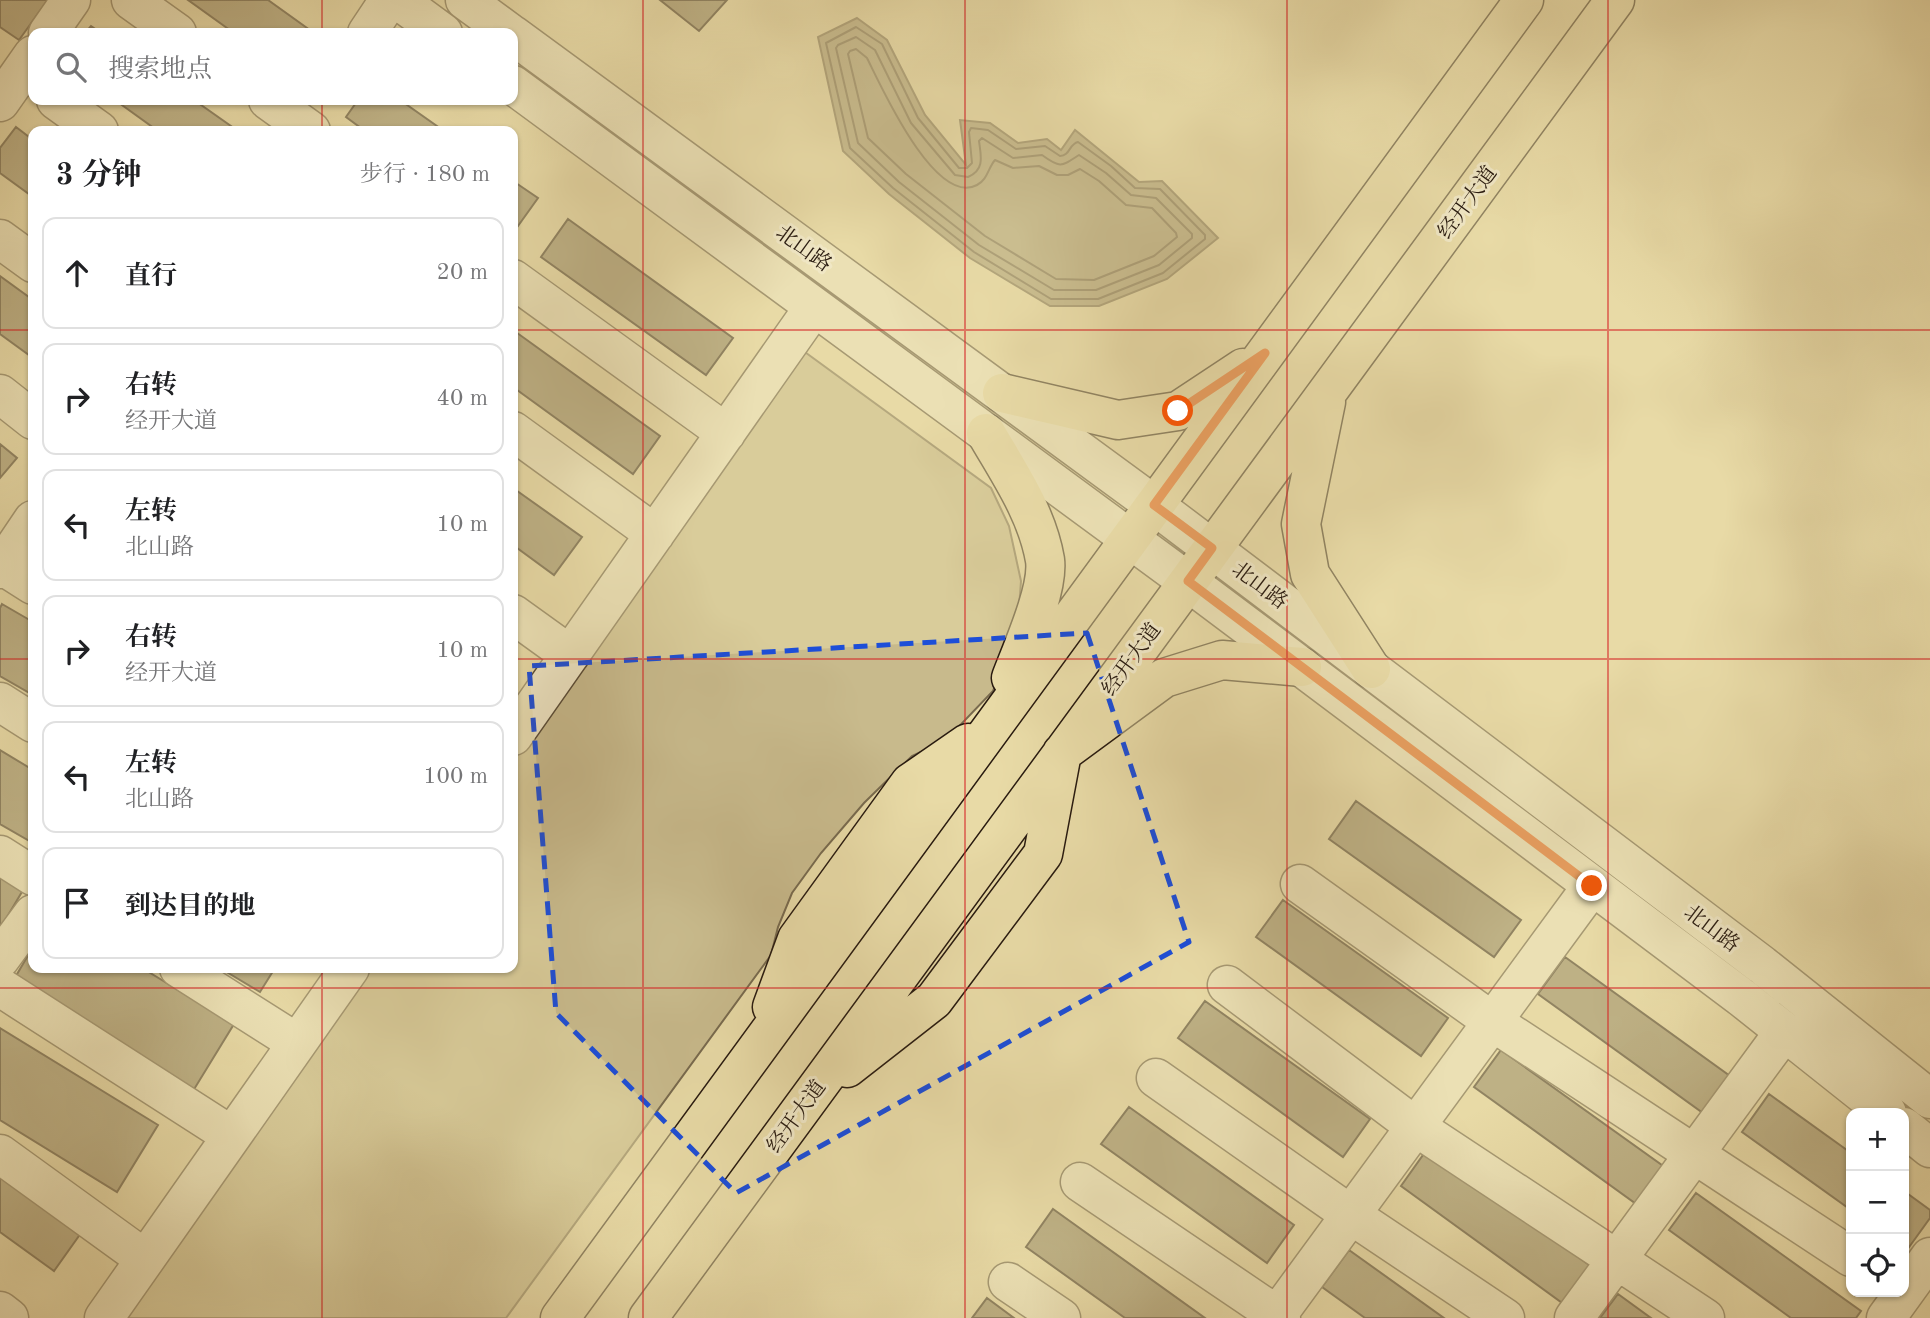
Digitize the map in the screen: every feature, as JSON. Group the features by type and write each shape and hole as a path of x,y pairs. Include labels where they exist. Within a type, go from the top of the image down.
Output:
{"main road":[{"path":"560,1318 1524,0"},
{"name":"经开大道","path":"648,1318 1615,0"},
{"path":"1002,393 1118,420 1178,411 1265,353"},
{"path":"1328,390 1301,524 1310,574 1371,670"},
{"path":"986,433 1027,504 1045,561 1040,602 993,726"},
{"path":"1062,753 1164,678 1222,660 1302,667"}],"street":[{"path":"51,28 71,0"},
{"path":"131,0 170,28"},
{"path":"370,28 389,0"},
{"path":"398,0 436,28"},
{"name":"北山路","path":"465,0 503,28"},
{"name":"北山路","path":"518,39 1212,548 1762,965 1930,1099"},
{"name":"北山路","path":"518,89 1188,581 1784,1032 1880,1108"},
{"path":"62,105 92,126"},
{"path":"277,105 309,122"},
{"path":"0,239 28,259"},
{"path":"518,265 726,433"},
{"path":"518,729 814,307"},
{"path":"0,394 28,417"},
{"path":"518,435 655,534"},
{"path":"9,571 28,531"},
{"path":"518,618 570,655"},
{"path":"0,702 28,720"},
{"path":"0,855 28,873"},
{"path":"1300,884 1493,1022 1846,1254"},
{"path":"1080,1182 1277,1317 1592,886"},
{"path":"0,959 28,921"},
{"path":"187,973 297,1043"},
{"path":"103,1318 346,973"},
{"path":"1227,985 1416,1127 1705,1318"},
{"path":"0,987 232,1136"},
{"path":"1574,1318 1784,1032"},
{"path":"1156,1078 1350,1215 1505,1318"},
{"path":"1909,1131 1930,1148"},
{"path":"0,1154 145,1259"},
{"path":"1906,1303 1930,1257"},
{"path":"1008,1282 1060,1318"},
{"path":"0,1311 9,1318"}],"highlighted area":[{"path":"1087,633 1189,942 736,1193 556,1013 529,666"}],"shaded area":[{"path":"798,347 991,488 1009,526 1021,581 1017,635 993,691 946,740 912,756 864,803 821,853 792,893 778,927 771,955 506,1318 108,1318 353,973 518,973 518,742"}],"water":[{"path":"857,18 887,40 925,115 966,165 960,120 990,123 1018,143 1047,139 1061,150 1075,130 1139,182 1162,181 1218,238 1167,279 1099,306 1050,306 970,258 889,194 843,151 818,37"}],"building":[{"path":"0,0 48,0 19,40 0,27"},
{"path":"188,0 268,0 307,28 227,28"},
{"path":"660,0 727,0 699,31"},
{"path":"122,105 201,105 231,126 151,126"},
{"path":"354,105 407,105 437,126 358,126 346,117"},
{"path":"16,127 28,136 28,193 0,173 0,148"},
{"path":"518,184 538,198 518,226"},
{"path":"568,219 733,338 706,375 541,257"},
{"path":"0,276 28,296 28,354 0,334"},
{"path":"518,334 660,436 633,474 518,391"},
{"path":"0,444 17,458 0,478"},
{"path":"518,492 582,537 554,575 518,549"},
{"path":"2,604 28,619 28,692 0,676"},
{"path":"0,750 28,767 28,840 0,824"},
{"path":"1356,801 1521,920 1494,957 1329,839"},
{"path":"0,870 26,885 0,929"},
{"path":"1283,900 1448,1018 1421,1056 1256,937"},
{"path":"28,956 28,973 150,973 234,1024 193,1091 13,981"},
{"path":"1565,957 1730,1076 1703,1113 1538,994"},
{"path":"228,973 272,973 260,992"},
{"path":"1205,1001 1370,1119 1343,1157 1178,1038"},
{"path":"0,1028 158,1125 117,1192 0,1120"},
{"path":"1501,1050 1666,1168 1639,1206 1474,1087"},
{"path":"1769,1094 1846,1149 1846,1206 1742,1132"},
{"path":"1129,1107 1294,1225 1267,1263 1101,1144"},
{"path":"1428,1148 1592,1267 1565,1305 1401,1186"},
{"path":"0,1175 81,1233 54,1271 0,1232"},
{"path":"1696,1193 1861,1311 1856,1318 1791,1318 1669,1230"},
{"path":"1909,1195 1930,1210 1930,1218 1909,1247"},
{"path":"1053,1209 1205,1318 1125,1318 1026,1247"},
{"path":"1349,1250 1444,1318 1365,1318 1322,1287"},
{"path":"1618,1294 1651,1318 1600,1318"},
{"path":"987,1298 1014,1318 972,1318"}],"route":[{"path":"1178,411 1265,353 1154,505 1212,548 1188,581 1592,886"}]}
